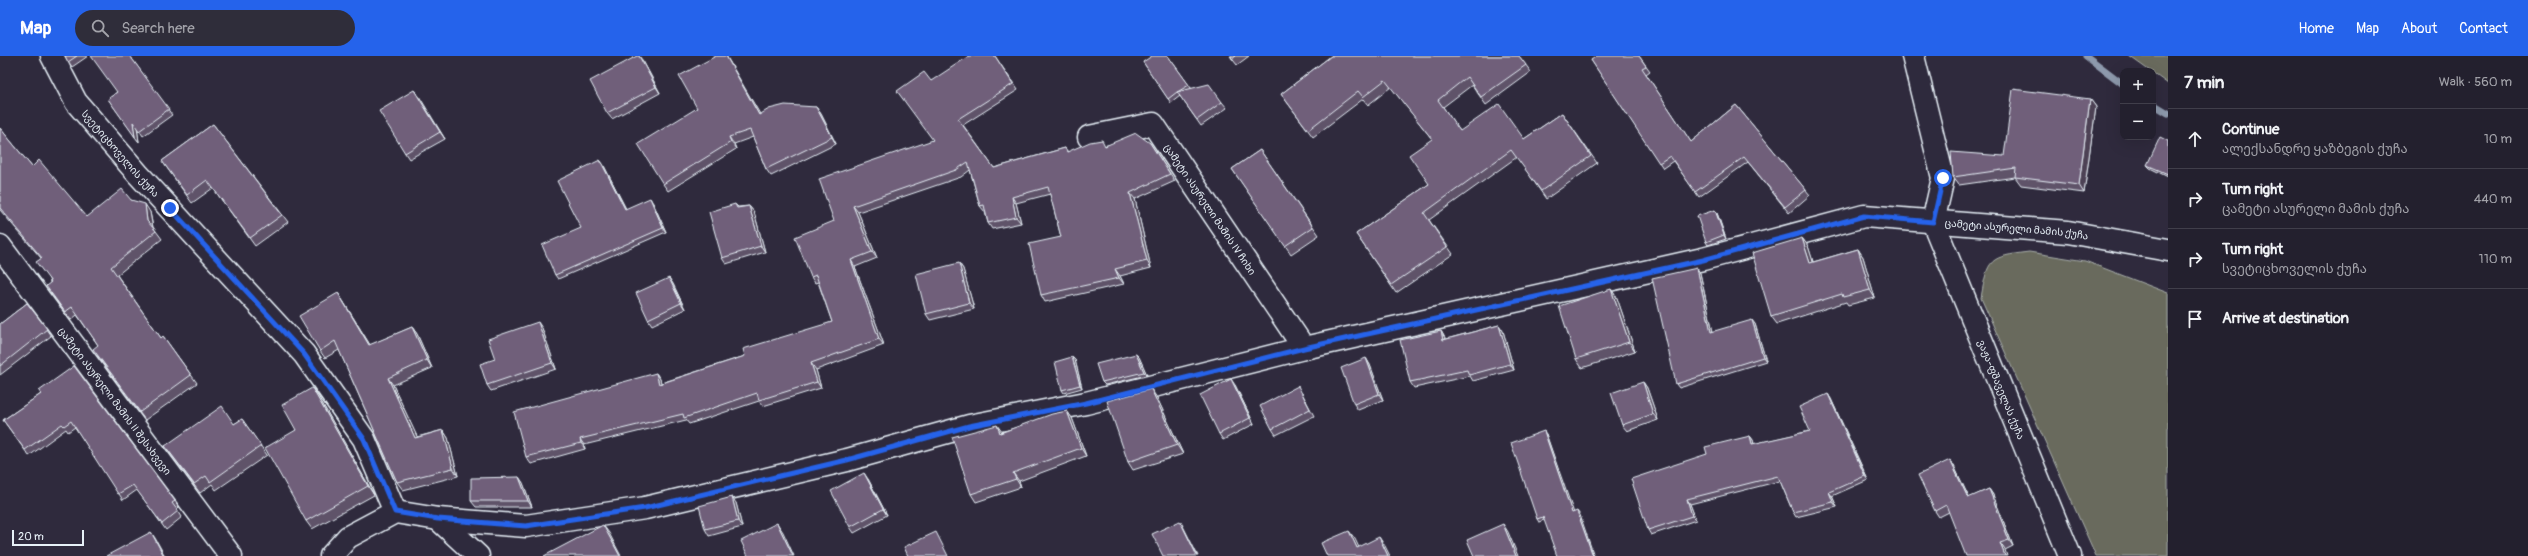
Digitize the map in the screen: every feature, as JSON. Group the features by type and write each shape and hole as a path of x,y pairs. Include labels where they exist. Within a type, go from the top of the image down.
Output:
{"street":[{"name":"სვეტიცხოველის ქუჩა","path":"52,56 76,102 138,174 304,354 364,439 395,512"},
{"path":"1913,56 1943,178 1933,222"},
{"name":"ცამეტი ასურელი მამის IV ჩიხი","path":"1089,137 1153,124 1304,348"},
{"name":"ცამეტი ასურელი მამის ქუჩა","path":"395,512 438,519 526,526 645,508 847,460 969,426 1086,403 1304,348 1703,260 1864,216 2068,232 2168,250"},
{"name":"ვაჟა-ფშაველას ქუჩა","path":"1933,222 2070,556"},
{"name":"ცამეტი ასურელი მამის II შესახვევი","path":"0,246 231,556"},
{"path":"331,556 348,537 395,512"},
{"path":"438,519 478,556"}],"green space":[{"path":"2129,56 2168,56 2168,84 2156,75 2156,68 2146,68"},
{"path":"2029,252 2085,261 2168,293 2168,556 2096,556 1981,298 1986,275 1993,262 1998,258"}],"building":[{"path":"65,56 77,56 68,62"},
{"path":"91,56 130,56 169,109 139,131 133,122 135,137 108,99 117,92"},
{"path":"639,56 656,87 607,113 590,81"},
{"path":"716,56 726,56 759,115 769,109 785,105 816,107 832,137 766,169 750,130 729,137 731,142 663,184 638,144 697,108 679,76"},
{"path":"969,56 995,56 1013,84 958,119 994,168 1065,148 1067,152 1090,142 1102,140 1105,146 1136,133 1150,143 1170,174 1130,193 1147,261 1115,269 1119,278 1041,295 1029,244 1061,237 1048,187 1012,197 1016,217 988,223 984,205 980,206 968,162 956,170 853,206 872,252 851,260 879,339 811,363 817,382 759,400 757,393 684,418 683,414 580,439 581,443 526,457 514,412 656,373 659,384 745,356 743,349 832,322 816,275 811,277 795,237 834,221 819,179 933,140 897,91 924,72 931,81"},
{"path":"1152,56 1168,56 1189,85 1168,99 1143,62"},
{"path":"1331,56 1519,56 1526,65 1481,97 1467,77 1438,100 1460,131 1499,104 1524,139 1562,113 1591,156 1541,191 1511,150 1424,213 1447,247 1391,285 1356,234 1429,184 1409,155 1432,139 1385,80 1363,97 1358,91 1308,130 1281,94"},
{"path":"1597,56 1639,56 1646,66 1642,68 1691,142 1736,105 1806,190 1785,207 1744,157 1695,192 1670,156 1659,163 1591,60"},
{"path":"1209,84 1222,102 1197,120 1177,92"},
{"path":"2013,89 2090,99 2079,185 2015,177 2016,168 1953,177 1951,152 2004,156"},
{"path":"414,90 440,132 405,153 379,111"},
{"path":"213,124 282,215 250,238 207,180 187,195 162,161"},
{"path":"0,128 32,167 39,160 87,217 122,189 131,200 145,204 147,221 156,231 111,267 161,338 163,336 191,375 140,412 93,349 98,345 72,307 65,312 46,286 51,282 36,262 42,258 0,208"},
{"path":"2160,137 2168,141 2168,174 2147,165"},
{"path":"1260,150 1313,227 1285,246 1232,169"},
{"path":"600,160 625,209 650,198 663,228 555,275 542,245 581,228 557,181"},
{"path":"735,204 737,208 749,206 761,246 722,258 709,212"},
{"path":"1715,210 1724,235 1706,242 1697,216"},
{"path":"1802,238 1810,263 1858,249 1870,290 1843,297 1842,294 1771,316 1752,253"},
{"path":"959,263 969,303 926,314 916,274"},
{"path":"1697,268 1711,332 1752,320 1763,357 1676,384 1652,278"},
{"path":"669,278 681,303 648,319 636,293"},
{"path":"1611,289 1629,342 1576,359 1559,306"},
{"path":"338,293 369,345 412,327 427,360 388,378 415,438 443,430 453,468 397,482 335,341 320,351 299,316"},
{"path":"27,303 47,329 0,366 0,324"},
{"path":"538,322 552,363 487,385 480,364 495,359 488,339"},
{"path":"1499,325 1510,364 1469,375 1467,370 1410,382 1400,340 1441,331 1443,340"},
{"path":"1136,354 1144,372 1102,382 1096,364"},
{"path":"1072,357 1080,385 1062,390 1055,362"},
{"path":"1366,358 1379,394 1354,404 1341,368"},
{"path":"74,366 175,501 172,503 178,511 162,524 133,485 118,494 71,421 64,426 62,424 25,450 3,420 41,394 39,391"},
{"path":"1231,379 1250,418 1219,434 1200,395"},
{"path":"1643,382 1653,414 1622,425 1611,393"},
{"path":"1298,386 1310,409 1272,429 1260,406"},
{"path":"312,388 368,486 306,521 265,448 296,430 282,405"},
{"path":"1151,389 1177,445 1128,462 1107,401"},
{"path":"1828,394 1865,476 1829,492 1833,502 1793,512 1778,476 1687,499 1692,516 1648,530 1631,479 1707,454 1705,447 1750,436 1752,444 1810,431 1799,407"},
{"path":"222,406 234,424 242,419 261,446 210,482 206,476 194,484 165,446"},
{"path":"1067,411 1081,448 1013,473 1016,479 971,494 952,437 997,425 1000,433 1052,414"},
{"path":"1544,431 1572,513 1577,511 1593,556 1557,556 1543,517 1537,519 1511,443"},
{"path":"1950,460 1968,498 1989,489 2009,540 2000,543 2005,556 1966,556 1946,505 1935,511 1918,475"},
{"path":"864,473 883,509 850,527 831,491"},
{"path":"519,477 528,501 471,501 471,478"},
{"path":"732,497 738,521 705,529 699,506"},
{"path":"1180,521 1197,556 1163,556 1152,534"},
{"path":"777,523 793,556 748,556 741,541"},
{"path":"1503,524 1516,556 1474,556 1467,540"},
{"path":"603,525 620,556 544,556"},
{"path":"1349,531 1357,548 1379,537 1388,556 1327,556 1321,543"},
{"path":"151,532 164,556 106,556"},
{"path":"936,532 948,556 908,556 904,547"}],"waterway":[{"path":"2086,56 2120,82"},
{"path":"2156,106 2168,113"}],"route":[{"path":"170,208 304,354 364,439 395,512 438,519 526,526 645,508 847,460 969,426 1086,403 1304,348 1703,260 1864,216 1933,222 1943,178"}]}
